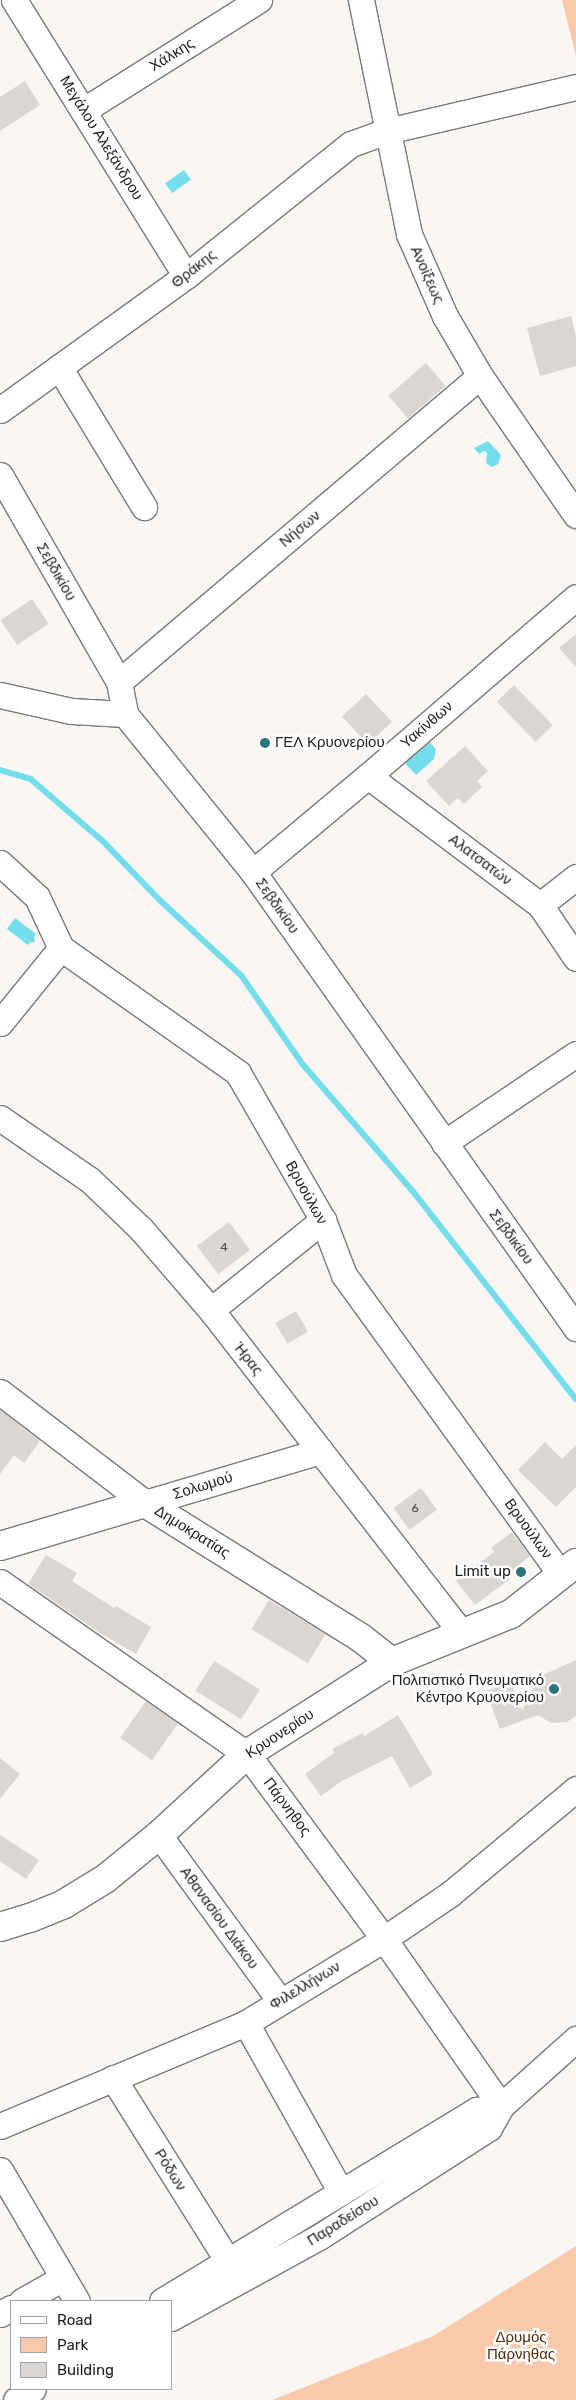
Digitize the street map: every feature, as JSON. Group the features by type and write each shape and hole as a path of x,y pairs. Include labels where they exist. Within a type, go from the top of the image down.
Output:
{"main road":[{"name":"Σολωμού","path":"0,1546 146,1504"},
{"name":"Δημοκρατίας","path":"146,1504 361,1638 392,1662"},
{"name":"Κρυονερίου","path":"0,1927 30,1918 64,1904 106,1879 159,1836 248,1754 392,1662 511,1614 569,1569"}],"street":[{"name":"Μεγάλου Αλεξάνδρου","path":"14,0 186,276"},
{"name":"Χάλκης","path":"84,110 234,7 259,0"},
{"name":"Ανοίξεως","path":"361,0 409,234 445,316 480,376 576,515"},
{"name":"Θράκης","path":"0,410 186,276 351,144 387,131 576,88"},
{"path":"59,367 144,507"},
{"name":"Νήσων","path":"119,682 480,376"},
{"name":"Σεβδικίου","path":"0,475 119,682 125,714 253,872 576,1328"},
{"name":"Υακίνθων","path":"253,872 576,597"},
{"path":"0,695 71,711 125,714"},
{"name":"Αλατσατών","path":"368,776 540,905 576,958"},
{"name":"Βρυούλων","path":"0,863 37,897 61,948 238,1073 323,1220 344,1275 569,1569"},
{"path":"540,905 576,877"},
{"path":"0,1023 61,948"},
{"path":"444,1143 576,1054"},
{"name":"Ήρας","path":"0,1118 90,1180 141,1229 210,1310 462,1634"},
{"path":"210,1310 323,1220"},
{"name":"Δημοκρατίας","path":"0,1392 146,1504"},
{"name":"Σολωμού","path":"146,1504 320,1451"},
{"name":"Πάρνηθος","path":"0,1582 248,1754 384,1938 501,2106"},
{"name":"Φιλελλήνων","path":"0,2126 246,2023 384,1938 450,1894 576,1789"},
{"name":"Αθανασίου Διάκου","path":"159,1836 280,2001"},
{"path":"246,2023 342,2192"},
{"name":"Παραδείσου","path":"172,2317 319,2237 489,2128 501,2106 576,2039"},
{"name":"Ρόδων","path":"113,2078 228,2261"},
{"name":"Παραδείσου","path":"164,2300 476,2110 501,2106"},
{"path":"0,2170 76,2300"},
{"path":"24,2300 63,2278"},
{"path":"16,2400 31,2390"}],"green space":[{"path":"562,0 576,0 576,56"},
{"name":"Δρυμός Πάρνηθας","path":"576,2246 576,2400 272,2400 433,2336"}],"water":[{"path":"184,170 191,180 172,193 165,183"},
{"path":"488,441 501,455 498,464 492,467 486,463 487,453 484,451 479,454 474,448"},
{"path":"430,742 436,750 434,759 416,775 405,763"},
{"path":"15,918 36,934 34,937 35,942 30,942 28,945 7,929"}],"building":[{"path":"25,81 40,105 0,131 0,97"},
{"path":"571,316 576,336 576,366 540,376 527,328"},
{"path":"426,363 446,386 408,418 388,396"},
{"path":"32,599 49,624 17,645 0,620"},
{"path":"576,634 576,667 559,648"},
{"path":"514,685 553,725 536,742 497,702"},
{"path":"366,694 392,722 368,744 342,717"},
{"path":"465,746 488,771 477,781 482,787 464,804 458,798 449,806 426,781"},
{"path":"229,1222 250,1250 218,1274 197,1246"},
{"path":"296,1311 308,1332 287,1344 275,1323"},
{"path":"0,1410 40,1441 24,1463 14,1455 0,1474"},
{"path":"545,1442 562,1459 576,1445 576,1487 556,1507 518,1470"},
{"path":"421,1488 437,1510 409,1530 393,1508"},
{"path":"512,1532 530,1556 507,1574 510,1579 475,1605 456,1581 494,1552 491,1548"},
{"path":"46,1555 77,1573 72,1581 114,1608 116,1606 151,1627 136,1654 100,1633 28,1584"},
{"path":"269,1600 326,1634 308,1663 251,1629"},
{"name":"Πολιτιστικό Πνευματικό Κέντρο Κρυονερίου","path":"576,1660 576,1716 567,1722 551,1723 538,1715 500,1729 486,1691 511,1682 522,1711 536,1682 545,1674"},
{"path":"214,1661 260,1690 241,1719 195,1691"},
{"path":"146,1701 178,1723 152,1760 120,1738"},
{"path":"398,1715 433,1774 410,1788 392,1756 340,1782 321,1796 305,1774 334,1753 332,1749 363,1733 364,1736"},
{"path":"0,1758 20,1774 0,1799"},
{"path":"0,1835 39,1860 26,1879 0,1861"}],"waterway":[{"path":"0,770 31,779 103,841 160,900 242,976 302,1063 413,1191 576,1399"}],"place":[{"name":"ΓΕΛ Κρυονερίου","path":"265,743"},
{"name":"Limit up","path":"521,1572"},
{"name":"Πολιτιστικό Πνευματικό Κέντρο Κρυονερίου","path":"554,1689"}]}
